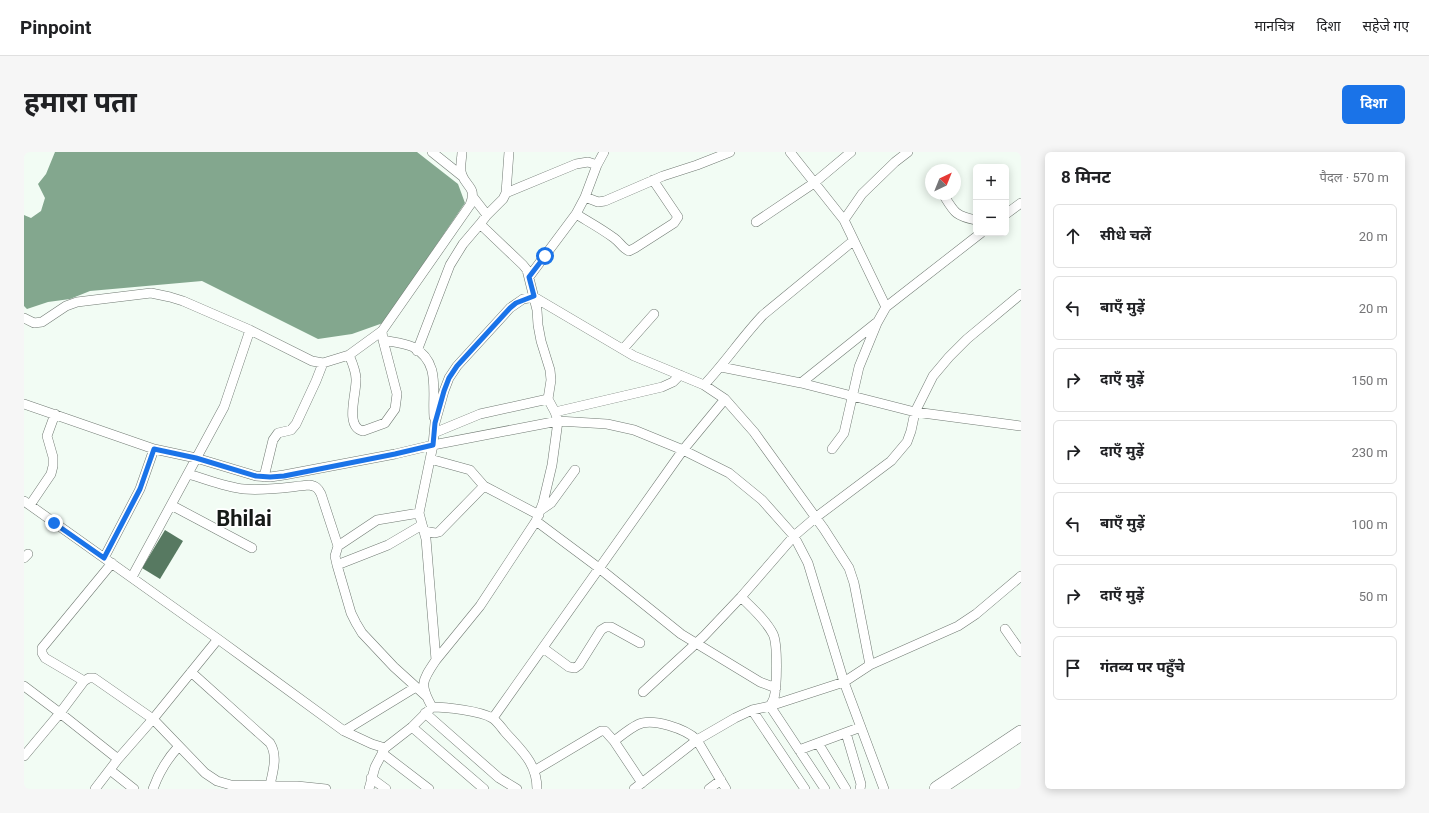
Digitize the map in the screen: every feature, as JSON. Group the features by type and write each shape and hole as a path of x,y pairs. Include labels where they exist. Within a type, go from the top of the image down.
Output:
{"main road":[{"path":"937,789 1021,733"}],"street":[{"path":"432,152 462,176 471,186 473,197 487,215"},
{"path":"462,152 460,169 462,176"},
{"path":"417,350 450,265 463,244 487,215 503,200 506,193 509,152"},
{"path":"529,277 576,214 585,197 597,165 604,152"},
{"path":"585,197 598,202 605,201 653,180 730,152"},
{"path":"790,152 844,220 886,307"},
{"path":"756,222 814,183 851,152"},
{"path":"844,220 862,194 895,162 908,152"},
{"path":"506,193 576,164 588,162 597,165"},
{"path":"576,214 617,240 624,249 628,251 635,248 674,223 678,217 653,180"},
{"path":"24,318 34,323 42,322 66,306 77,302 151,293 183,301 250,330 312,361 323,363 350,355 382,335 470,205 473,197"},
{"path":"947,200 956,214 973,219"},
{"path":"1009,212 1021,203"},
{"path":"480,224 523,265 529,277 534,296 541,341 550,370 551,380 548,399 558,421 552,465 539,515"},
{"path":"832,449 844,434 859,368 877,323 886,307 977,236"},
{"path":"704,385 721,367 752,327 763,316 853,241"},
{"path":"643,692 697,642 741,597 794,536 815,518 891,461 907,442 915,412 933,376 948,357 967,339 1021,294"},
{"path":"534,296 623,350 704,385 725,399 754,432 824,529 849,568 854,583 870,665"},
{"path":"436,660 429,561 426,540 419,512 433,445 435,423 449,378 457,366 510,308 516,303 534,296"},
{"path":"623,350 654,314"},
{"path":"800,383 877,323"},
{"path":"132,577 224,407 250,330"},
{"path":"382,335 417,350 430,365 434,373 433,411 435,423"},
{"path":"350,355 356,375 353,422 356,428 363,431 385,423 395,409 397,394 382,335"},
{"path":"264,477 273,440 278,433 291,430 296,424 323,363"},
{"path":"721,367 800,383 915,412 1021,426"},
{"path":"555,412 662,387 672,382 680,375"},
{"path":"434,433 480,414 548,399"},
{"path":"493,718 683,450 725,399"},
{"path":"24,404 154,449 196,458 264,477 284,476 558,421 620,426 634,430 683,450 730,473 762,500 794,536 812,573 844,682 884,789"},
{"path":"55,414 47,436 53,457 51,474 27,503 132,577 344,731 384,750 428,789"},
{"path":"104,558 140,489 154,449"},
{"path":"430,459 470,470 484,486 539,515 599,568 681,634 697,642 760,682 776,688"},
{"path":"517,789 499,778 428,710 423,685 425,676 436,660 480,606 539,515 551,502 575,470"},
{"path":"188,474 230,487 244,489 257,490 309,485 318,489 338,546 335,556 337,565 349,607 356,623 362,633 394,667 426,696"},
{"path":"337,565 388,545 423,528 435,533 439,532 484,486"},
{"path":"170,505 252,548"},
{"path":"338,546 377,520 419,512"},
{"path":"84,681 45,658 42,653 42,648 112,563"},
{"path":"534,771 601,731 605,731 614,741 636,787 697,740 735,718 752,710 770,706 844,682 870,665 958,626 976,614 1021,576"},
{"path":"741,597 774,634 776,642 776,688 774,699 770,706"},
{"path":"543,648 570,667 575,668 579,665 601,630 606,627 611,627 640,643"},
{"path":"1005,629 1021,652"},
{"path":"95,789 118,759 153,719 218,639"},
{"path":"191,672 270,743 274,749 275,759 270,785"},
{"path":"24,756 60,713 84,681 89,678 94,678 153,719 205,773 217,781 231,785 297,786 326,789"},
{"path":"344,731 416,687"},
{"path":"25,690 60,713 118,759"},
{"path":"770,706 825,789"},
{"path":"369,789 371,778 384,750 412,727 428,710 446,707 493,718 525,754 537,778 536,789"},
{"path":"752,710 805,789"},
{"path":"614,741 636,725 645,722 677,728 691,734 697,740 726,789"},
{"path":"412,727 484,789"},
{"path":"799,750 861,727"},
{"path":"846,733 861,784 860,789"},
{"path":"818,743 846,789"},
{"path":"153,789 168,758 179,746"},
{"path":"110,770 134,789"},
{"path":"371,778 386,789"},
{"path":"708,789 721,780"}],"shaded area":[{"path":"55,152 417,152 458,184 465,203 383,323 352,334 318,339 202,281 90,291 70,299 48,302 27,309 24,306 24,215 31,218 41,211 45,198 38,184 46,174"}],"building":[{"path":"165,530 183,541 160,579 142,568"}],"district":[{"name":"Bhilai","path":"244,518"}],"route":[{"path":"54,523 104,558 140,489 154,449 196,458 256,476 270,477 284,476 433,445 435,423 449,378 457,366 510,308 524,299 534,296 529,277 545,256"}]}
